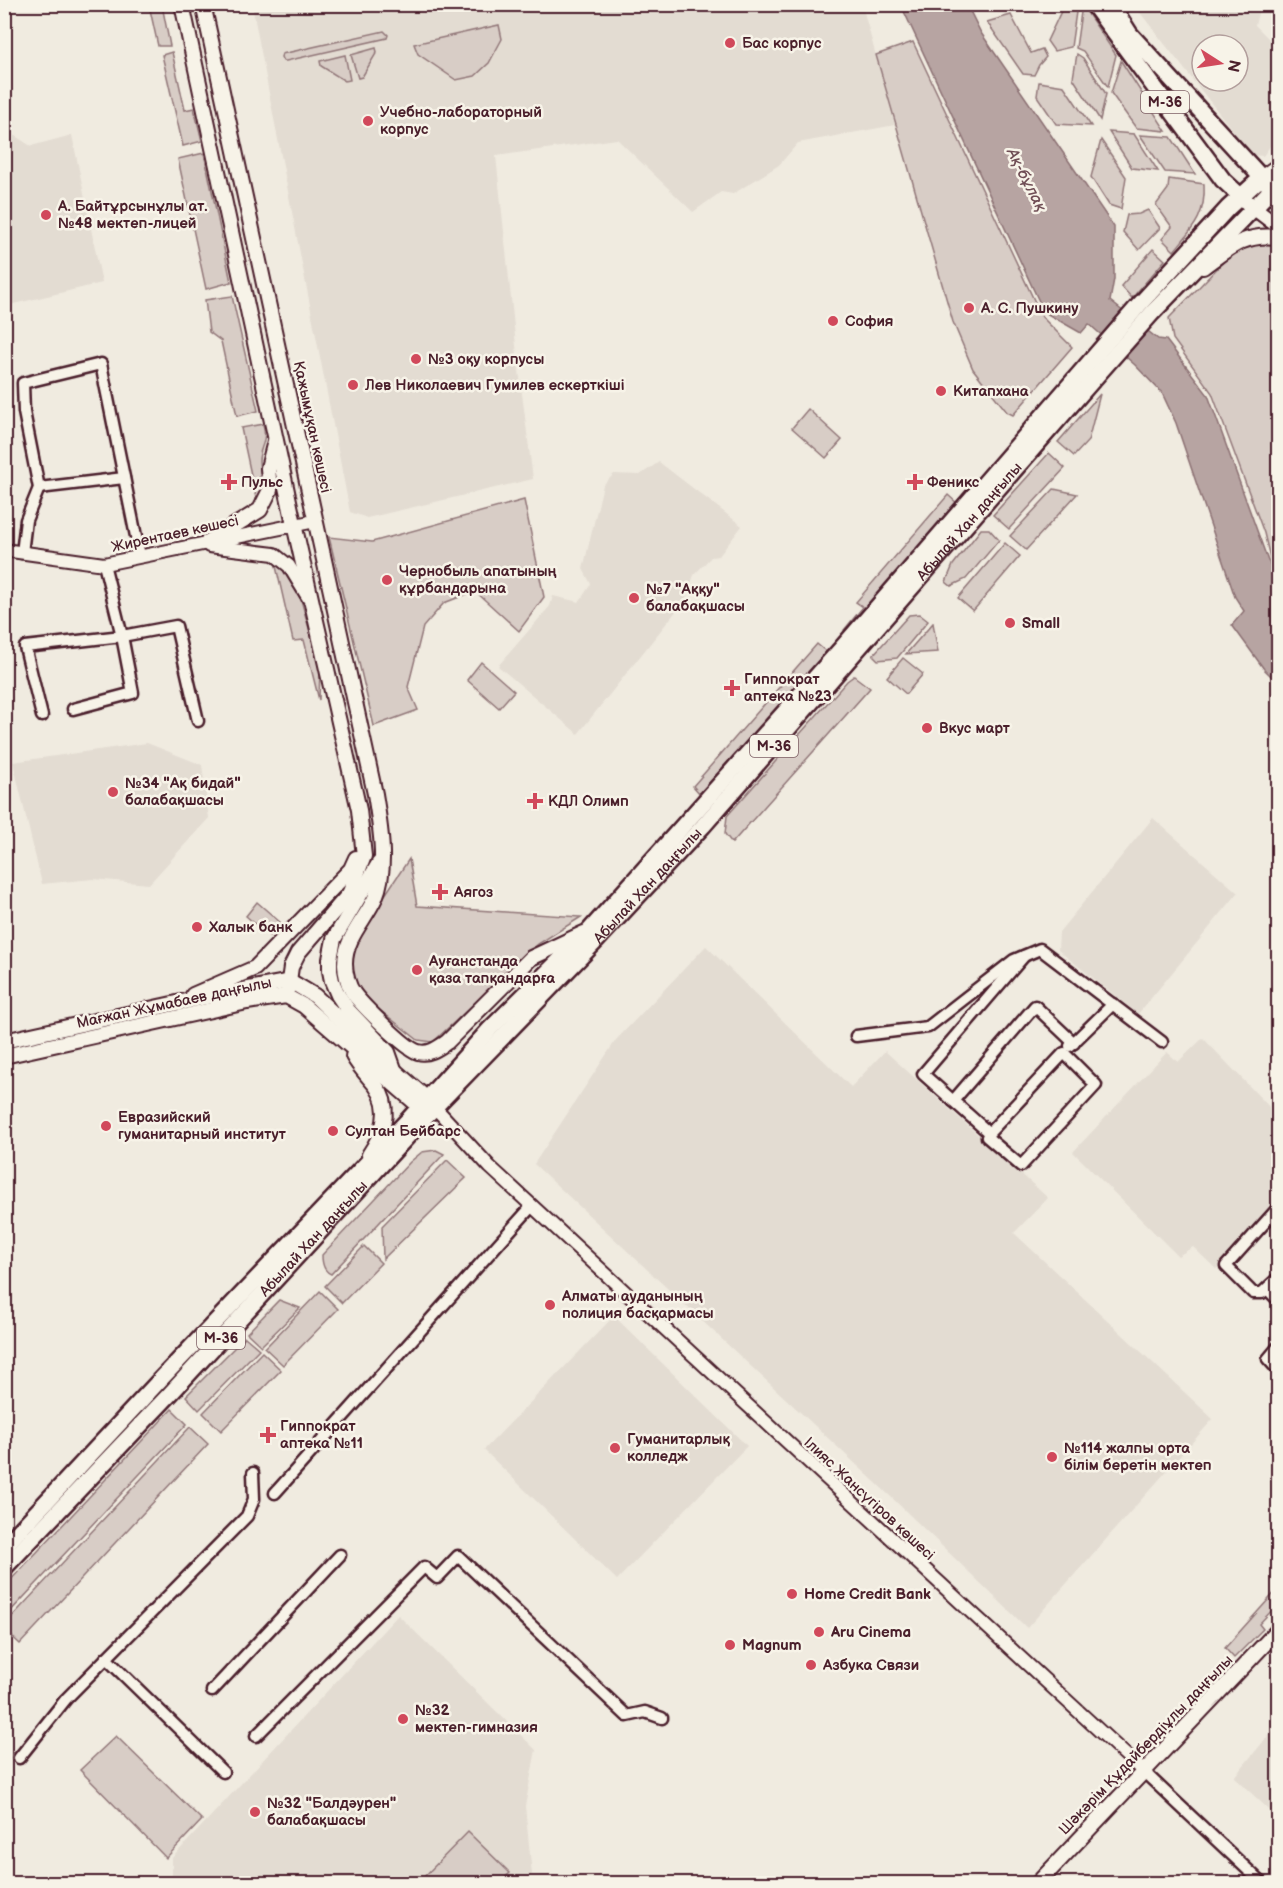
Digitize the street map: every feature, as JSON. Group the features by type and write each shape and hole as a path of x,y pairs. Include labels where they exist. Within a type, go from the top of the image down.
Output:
{"main road":[{"path":"182,4 363,836 364,856 350,892"},
{"name":"Қажымұқан көшесі","path":"203,4 375,794 381,833 382,858 378,888 345,952 348,982 354,994 407,1047 420,1053 435,1051 447,1042 531,958 589,930"},
{"name":"M-36","path":"1093,4 1223,180 1239,197"},
{"name":"M-36","path":"1111,4 1130,34 1221,134 1272,185"},
{"path":"1200,149 1212,151 1218,148 1221,144 1221,134"},
{"path":"1272,185 1278,166"},
{"name":"Абылай Хан даңғылы","path":"4,1568 170,1394 427,1107 490,1029 589,930 1093,368 1239,197 1272,185"},
{"name":"Абылай Хан даңғылы","path":"1145,309 1186,278 1272,185"},
{"path":"1239,197 1278,226"},
{"path":"1186,278 1239,242 1260,235 1278,237"},
{"name":"Абылай Хан даңғылы","path":"4,1547 344,1188 597,940 703,826 1093,368"},
{"path":"201,544 260,510 270,490 268,468 276,439"},
{"path":"186,1001 197,992 255,968 351,868 363,836"},
{"path":"382,858 334,939 330,971 338,995 348,1010 388,1052 394,1069"},
{"path":"286,996 291,967 298,952 382,858"},
{"path":"290,981 315,996 394,1069 427,1107"},
{"name":"Мағжан Жұмабаев даңғылы","path":"4,1041 290,981"},
{"name":"Мағжан Жұмабаев даңғылы","path":"4,1056 247,1002 286,996 304,1006 427,1107"},
{"path":"340,1037 378,1088 384,1101 385,1115 384,1128 378,1141 344,1188"},
{"name":"Шәкәрім Құдайбердіұлы даңғылы","path":"1037,1884 1278,1630"}],"street":[{"path":"22,553 26,520 39,488 24,412 23,383 101,364 140,556"},
{"path":"39,488 124,478"},
{"name":"Жирентаев көшесі","path":"4,550 104,564 315,521"},
{"path":"201,544 274,554 289,566 312,604"},
{"path":"73,709 133,693 104,564"},
{"path":"42,716 25,647 122,636 176,626 198,721"},
{"path":"856,1036 928,1027 1014,960 1040,949 1162,1042"},
{"path":"989,1133 923,1074 1024,956"},
{"path":"1064,1053 1096,1085 1021,1166 987,1137 989,1133 1064,1053 1113,1004"},
{"path":"952,1101 1035,1006 1074,1043"},
{"name":"Ілияс Жансүгіров көшесі","path":"427,1107 459,1133 490,1167 1263,1884"},
{"path":"275,1493 532,1206"},
{"path":"1278,1208 1226,1266 1253,1293 1262,1293 1278,1278"},
{"path":"1267,1289 1278,1300"},
{"path":"1278,1347 1268,1359 1278,1370"},
{"path":"19,1758 66,1699 247,1516 254,1499 253,1473"},
{"path":"212,1691 340,1555"},
{"path":"256,1736 424,1567 437,1578 458,1556 627,1716 645,1712 662,1718"},
{"path":"106,1658 223,1772"}],"shaded area":[{"path":"149,5 162,5 170,46 158,46"},
{"path":"252,5 862,5 895,125 798,143 779,165 733,194 721,192 693,212 617,139 496,156 533,479 367,518 350,512"},
{"path":"1064,5 1077,5 1071,47 1054,51 1047,41"},
{"path":"1082,5 1116,55 1108,87 1083,51 1076,48"},
{"path":"1134,5 1260,5 1255,25 1278,48 1278,135 1263,156 1252,155 1203,93 1250,93 1250,33 1190,33 1190,76"},
{"path":"1011,15 1031,53 1042,49 1046,57 1034,75 1023,74 987,22"},
{"path":"499,25 502,39 489,63 475,76 456,80 418,54 414,44"},
{"path":"384,31 388,35 387,38 286,61 283,61 281,57 282,54"},
{"path":"913,42 1042,317 1072,347 1013,415 1007,412 973,369 953,322 876,55"},
{"path":"376,48 377,52 362,77 358,78 351,55"},
{"path":"172,52 185,110 194,108 202,141 183,146 162,55"},
{"path":"1077,54 1083,58 1106,94 1100,120 1073,78"},
{"path":"345,55 350,80 345,81 321,66 320,61"},
{"path":"1121,61 1166,131 1136,128 1111,93"},
{"path":"1039,82 1064,86 1091,126 1056,124 1037,96"},
{"name":"А. Байтұрсынұлы ат. №48 мектеп-лицей","path":"4,129 31,146 72,135 102,283 5,306"},
{"path":"1109,132 1134,134 1158,171 1132,168"},
{"path":"1140,135 1171,137 1195,174 1165,172"},
{"path":"1101,140 1126,177 1121,209 1109,205 1091,177"},
{"path":"204,153 231,282 206,289 178,159"},
{"path":"1169,179 1204,184 1203,205 1197,221 1174,251 1162,239 1172,227 1156,205 1168,189"},
{"path":"1148,210 1160,228 1139,250 1123,232 1127,215 1139,214"},
{"path":"1278,241 1278,570 1270,558 1264,533 1212,393 1173,339 1169,318 1239,246"},
{"path":"1153,249 1165,260 1132,298 1121,286"},
{"path":"232,296 258,411 237,416 221,341 209,332 205,300"},
{"path":"1100,394 1088,441 1074,456 1058,442"},
{"path":"808,409 842,440 826,458 792,428"},
{"path":"263,424 264,441 259,456 262,487 257,503 241,428"},
{"path":"1049,453 1065,468 1009,529 993,515"},
{"name":"№7 \"Аққу\" балабақшасы","path":"659,462 742,526 719,556 711,557 694,575 685,600 578,734 498,666 550,606 553,596 579,602 591,584 583,569 603,485 614,474 640,475"},
{"path":"1054,489 1077,494 1026,550 1010,536"},
{"path":"948,495 958,504 850,634 844,630 863,607 856,602"},
{"path":"524,500 544,597 519,631 475,591 444,603 423,627 408,687 418,710 374,726 329,537 372,542"},
{"path":"981,529 989,529 999,540 966,579 951,586 946,582 953,565"},
{"path":"1005,543 1020,556 973,611 958,598"},
{"path":"275,562 290,575 298,589 320,668 319,700 304,640 293,641"},
{"path":"919,614 928,621 897,658 878,660 873,655 909,615"},
{"path":"933,623 938,652 906,654"},
{"path":"817,644 830,655 706,794 700,794 693,786"},
{"path":"903,658 923,674 906,694 887,677"},
{"path":"481,662 514,691 499,708 467,680"},
{"path":"854,676 870,688 732,843 725,834 727,816 847,681"},
{"name":"№34 \"Ақ бидай\" балабақшасы","path":"147,743 202,765 209,818 149,884 93,879 42,884 13,762"},
{"path":"1153,818 1238,893 1138,1014 1058,950 1059,932"},
{"path":"409,859 417,906 581,917 538,944 433,1042 418,1040 357,990 352,966 354,945"},
{"path":"257,902 281,923 269,936 246,916"},
{"path":"706,946 851,1087 885,1051 1048,1198 1014,1233 1213,1419 1027,1628 889,1495 534,1164 616,1040"},
{"path":"1203,1038 1278,1116 1278,1206 1216,1269 1193,1247 1178,1256 1073,1152 1167,1052 1178,1062"},
{"path":"436,1150 444,1154 331,1274 326,1271 322,1255 410,1162 422,1152"},
{"path":"447,1160 466,1178 383,1259 382,1226"},
{"path":"364,1246 381,1263 342,1303 325,1286"},
{"path":"320,1291 338,1309 283,1365 265,1348"},
{"path":"279,1300 300,1308 261,1346 247,1333"},
{"name":"Гуманитарлық колледж","path":"614,1316 747,1446 617,1580 484,1450"},
{"path":"245,1337 259,1349 199,1410 186,1396"},
{"path":"262,1352 281,1370 221,1431 203,1413"},
{"path":"172,1409 187,1424 5,1617 5,1586"},
{"path":"190,1427 208,1444 20,1644 5,1630 5,1624"},
{"path":"1278,1589 1278,1604 1259,1624 1263,1629 1234,1658 1225,1648"},
{"name":"№32 мектеп-гимназия","path":"398,1615 536,1750 525,1806 532,1874 523,1883 172,1884 172,1858"},
{"path":"1278,1724 1278,1818 1234,1777"},
{"path":"116,1736 202,1820 166,1858 80,1770"},
{"path":"468,1832 510,1873 499,1883 418,1883"}],"water":[{"name":"Ақ-бұлақ","path":"901,5 967,5 981,33 1114,227 1114,279 1110,301 1158,339 1166,340 1208,395 1268,561 1278,576 1278,683 1264,669 1232,625 1244,611 1235,597 1176,423 1162,393 1135,365 1089,324 1081,333 1044,312"}],"place":[{"name":"Бас корпус","path":"730,43"},
{"name":"Учебно-лабораторный корпус","path":"368,121"},
{"name":"А. Байтұрсынұлы ат. №48 мектеп-лицей","path":"46,215"},
{"name":"А. С. Пушкину","path":"969,308"},
{"name":"София","path":"833,321"},
{"name":"№3 оқу корпусы","path":"416,359"},
{"name":"Лев Николаевич Гумилев ескерткіші","path":"353,385"},
{"name":"Китапхана","path":"941,391"},
{"name":"Пульс","path":"229,482"},
{"name":"Феникс","path":"915,482"},
{"name":"Чернобыль апатының құрбандарына","path":"387,580"},
{"name":"№7 \"Аққу\" балабақшасы","path":"634,598"},
{"name":"Small","path":"1010,623"},
{"name":"Гиппократ аптека №23","path":"732,688"},
{"name":"Вкус март","path":"927,728"},
{"name":"№34 \"Ақ бидай\" балабақшасы","path":"113,792"},
{"name":"КДЛ Олимп","path":"535,801"},
{"name":"Аягоз","path":"440,892"},
{"name":"Халык банк","path":"197,927"},
{"name":"Ауғанстанда қаза тапқандарға","path":"417,970"},
{"name":"Евразийский гуманитарный институт","path":"106,1126"},
{"name":"Султан Бейбарс","path":"333,1131"},
{"name":"Алматы ауданының полиция басқармасы","path":"550,1305"},
{"name":"Гиппократ аптека №11","path":"268,1435"},
{"name":"Гуманитарлық колледж","path":"615,1448"},
{"name":"№114 жалпы орта білім беретін мектеп","path":"1052,1457"},
{"name":"Home Credit Bank","path":"792,1594"},
{"name":"Aru Cinema","path":"819,1632"},
{"name":"Magnum","path":"730,1645"},
{"name":"Азбука Связи","path":"811,1665"},
{"name":"№32 мектеп-гимназия","path":"403,1719"},
{"name":"№32 \"Балдәурен\" балабақшасы","path":"255,1812"}]}
